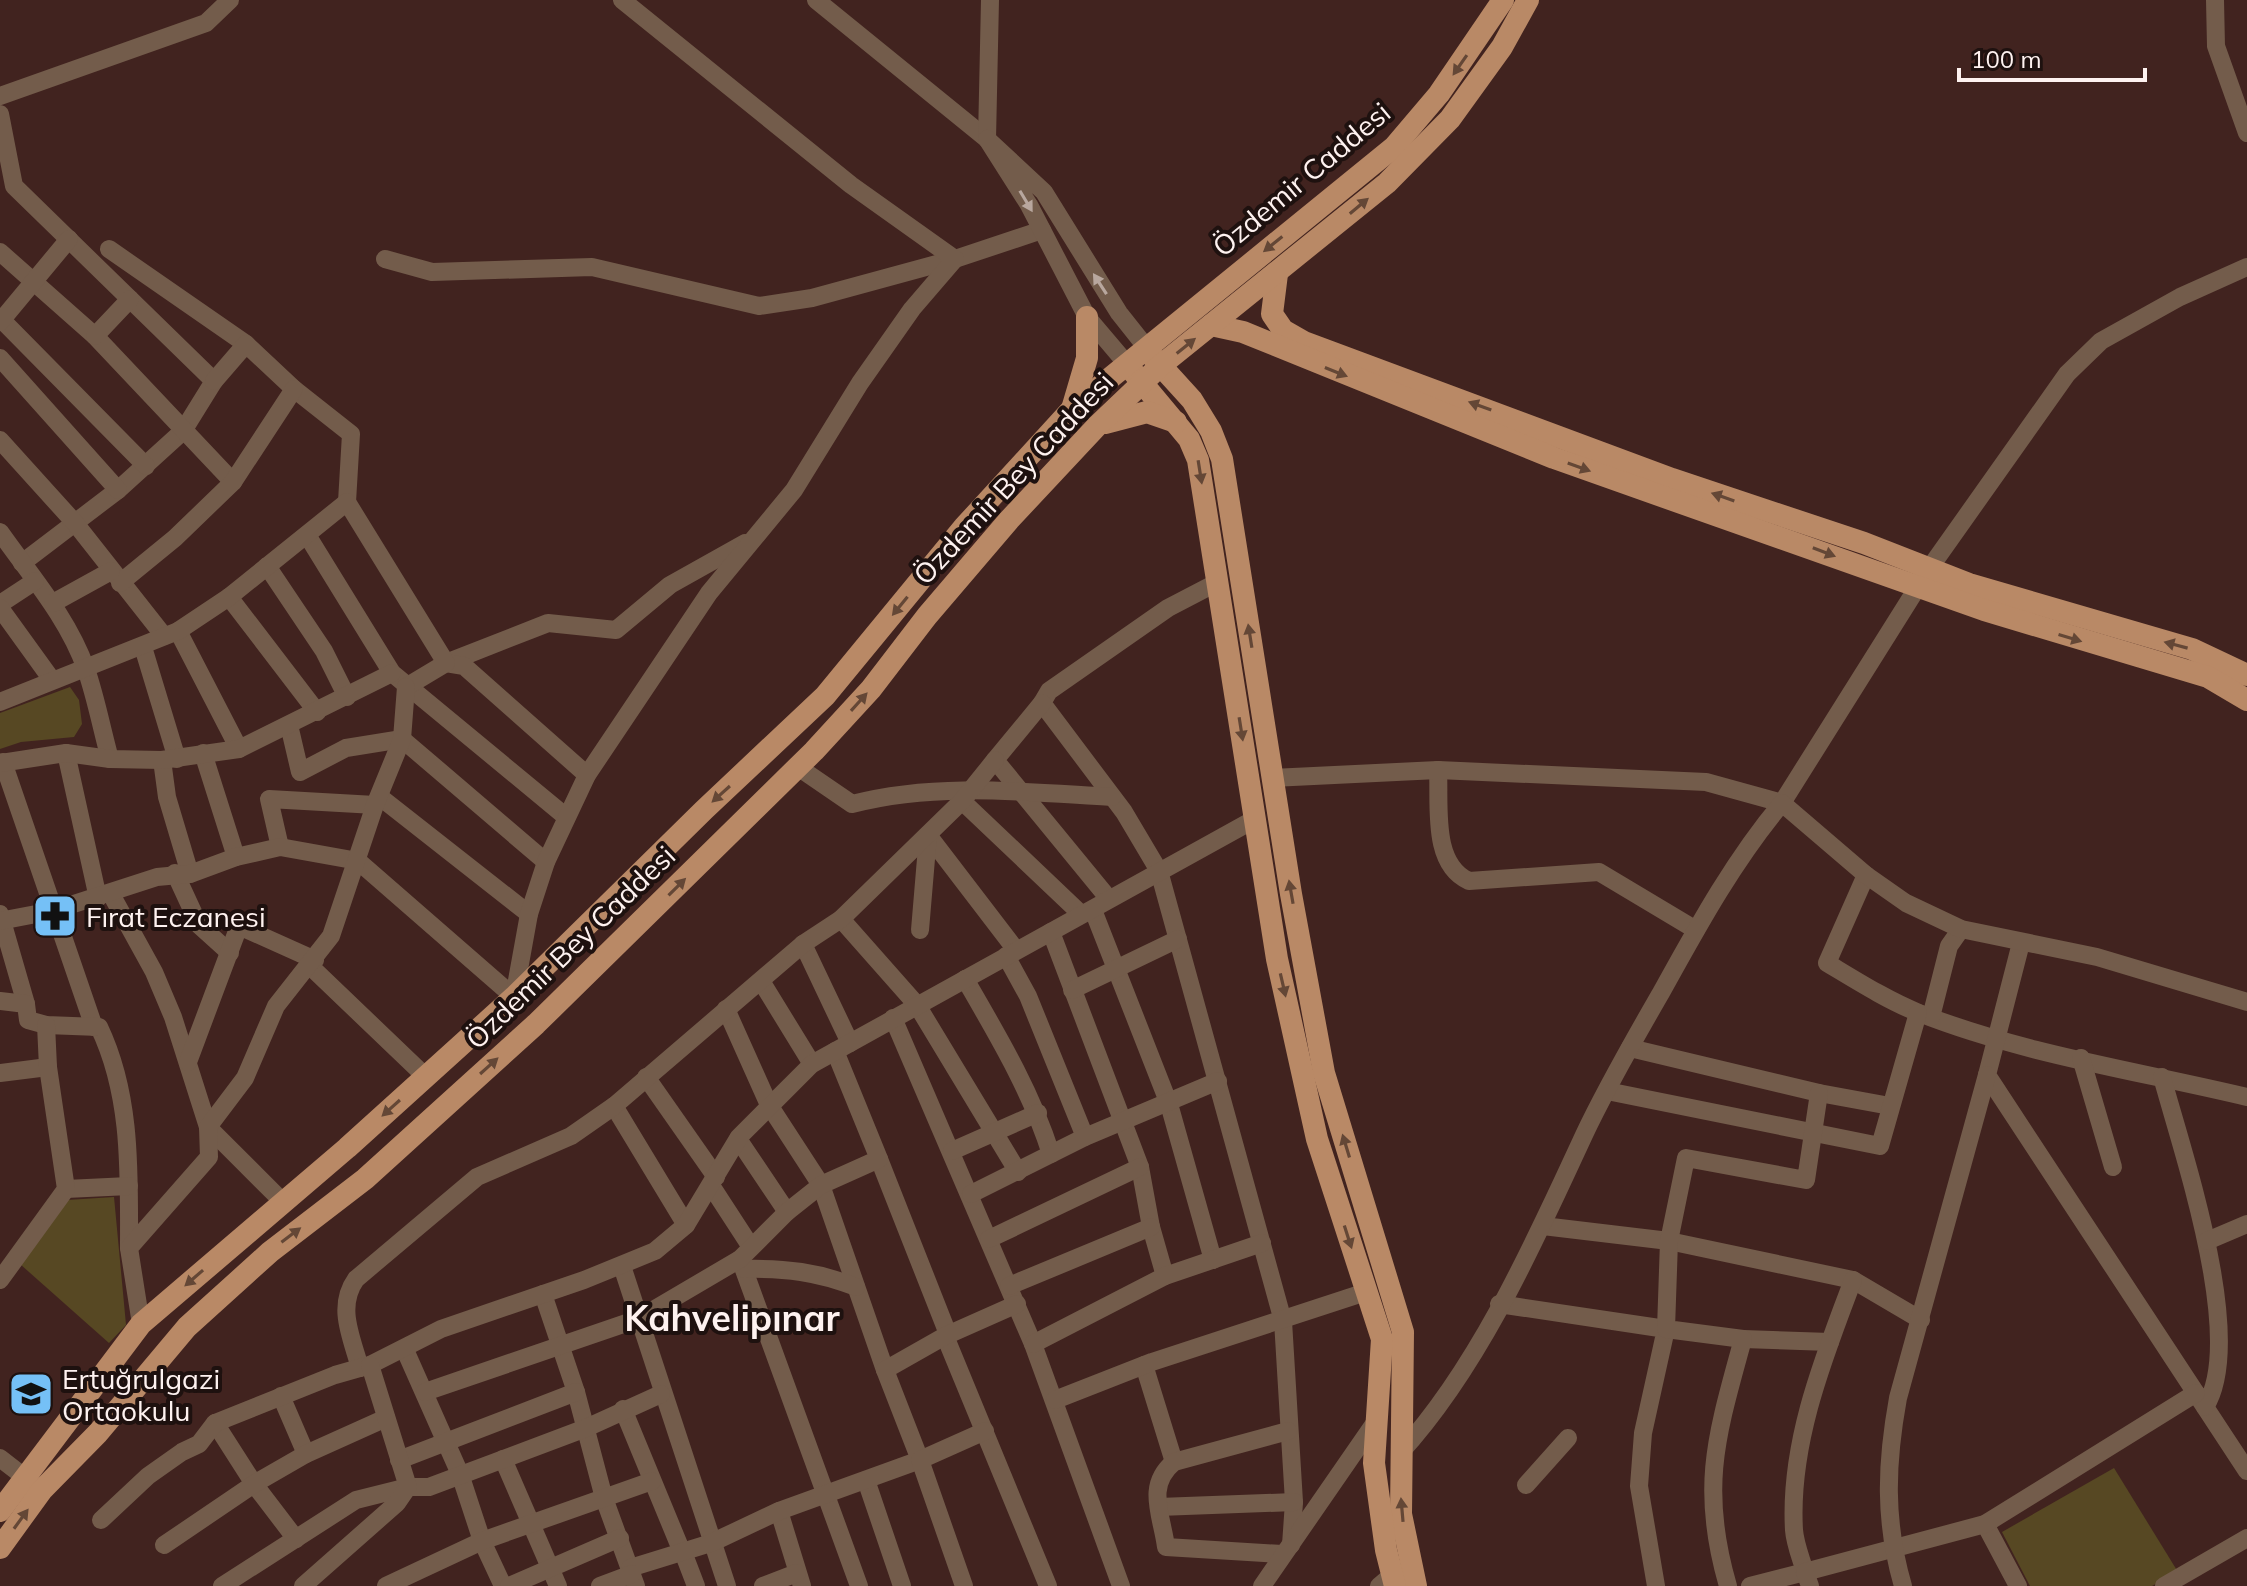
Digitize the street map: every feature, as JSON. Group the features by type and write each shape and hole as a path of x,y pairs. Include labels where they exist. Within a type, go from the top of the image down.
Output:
{"main road":[{"name":"Özdemir Caddesi","path":"33,1485 141,1324 347,1148 514,997 825,696 964,527 1072,409 1394,147 1439,94 1503,0"},
{"name":"Özdemir Caddesi","path":"1160,366 1387,183 1450,119 1502,47 1528,0"},
{"path":"1277,274 1272,314 1283,330 1304,342 1672,479 1864,543 1923,578 2075,639 2208,677 2247,700"},
{"path":"1072,409 1087,358 1087,317"},
{"path":"1211,325 1243,332 1554,458 1923,578 2192,649 2247,675"},
{"path":"1146,347 1192,400 1211,431 1222,459 1272,778 1324,1073 1403,1332 1401,1514 1416,1586"},
{"path":"1126,363 1189,439 1198,460 1277,959 1317,1139 1382,1339 1374,1463 1389,1582"},
{"name":"Özdemir Bey Caddesi","path":"0,1548 33,1485 98,1433 187,1327 270,1252 365,1179 536,1024 798,767 871,689 927,616 1009,520 1097,426 1160,366"},
{"path":"1097,426 1147,412 1176,422"},
{"path":"0,1511 33,1485"}],"street":[{"path":"0,75 5,94 206,23 230,0"},
{"path":"622,0 851,185 955,259"},
{"path":"816,0 987,139 1044,192 1119,313 1146,347"},
{"path":"990,0 987,139 1042,230 1087,317 1126,363"},
{"path":"2215,0 2216,46 2247,133"},
{"path":"0,114 6,175 14,186 214,381"},
{"path":"385,259 432,272 592,267 759,306 812,298 955,259 1042,230"},
{"path":"69,239 1,320 146,466"},
{"path":"109,249 246,344 294,389 351,434 347,502 446,663 464,666 587,775"},
{"path":"0,252 95,336 233,482"},
{"path":"514,997 529,914 546,862 565,816 587,775 709,593 794,490 860,383 912,309 955,259"},
{"path":"1400,1453 1439,1406 1499,1304 1543,1226 1630,1048 1751,839 1782,803 1923,578 2067,374 2101,341 2180,297 2247,267"},
{"path":"95,336 130,299"},
{"path":"22,563 118,490 183,431 214,381 246,344"},
{"path":"0,358 118,490"},
{"path":"53,603 116,577 175,538 233,482 294,389"},
{"path":"0,440 75,523 116,577 171,634 239,749"},
{"path":"1,700 171,634 229,597 347,502"},
{"path":"0,532 53,603 86,669 110,759"},
{"path":"307,535 392,673 565,816"},
{"path":"406,687 446,663 548,623 616,630 670,585 755,538"},
{"path":"267,566 324,651 347,697"},
{"path":"35,581 0,606 52,680"},
{"path":"408,1487 344,1307 348,1291 356,1279 477,1177 571,1136 614,1106 803,944 841,919 965,795 1049,691 1168,608 1216,583"},
{"path":"229,597 317,712"},
{"path":"143,647 170,760 167,797 182,874 199,925 230,953"},
{"path":"94,1027 1,762 66,753 110,759 170,760 239,749 392,673"},
{"path":"208,1127 245,1078 276,1006 331,936 377,801 402,739 406,687"},
{"path":"1042,703 1112,797 1159,871 1283,1321 1294,1502 1287,1549"},
{"path":"289,725 300,772 346,748 402,739 546,862"},
{"path":"66,753 104,896 154,972 188,1062 208,1127 209,1157 129,1248"},
{"path":"203,753 236,857"},
{"path":"995,760 1020,791 1094,907 1114,968 1169,1104 1213,1260"},
{"path":"798,767 852,804 893,793 965,795 1020,791 1112,797"},
{"path":"1438,770 1444,856 1459,877 1469,881 1599,872 1696,930"},
{"path":"1272,778 1438,770 1706,782 1782,803 1866,875 1906,903 1961,929 2097,957 2247,1002"},
{"path":"965,795 1094,907"},
{"path":"280,847 269,799 377,801 529,914"},
{"path":"101,1520 148,1476 199,1444 215,1423 405,1350 441,1329 622,1266 655,1251 686,1225 738,1139 812,1064 1255,819"},
{"path":"920,930 928,835"},
{"path":"928,835 1011,953 1085,1137"},
{"path":"141,1324 129,1248 127,1120 109,1048 99,1027 46,1025 28,1020 1,919 52,911 280,847 358,861 514,997"},
{"path":"1866,875 1827,963 1873,991 1925,1015 1997,1039 2247,1096 2247,1080"},
{"path":"841,919 917,1005 1018,1172"},
{"path":"188,1062 239,926 312,962 426,1077"},
{"path":"1607,1091 1880,1146 1890,1106 1949,946 1961,929"},
{"path":"1051,932 1140,1167 1151,1227 1165,1276"},
{"path":"1072,990 1178,939"},
{"path":"1903,1586 1892,1547 1887,1466 1891,1434 1898,1398 2021,943"},
{"path":"803,944 842,1047 879,1159 946,1335 1048,1586"},
{"path":"965,979 1038,1113 1051,1154"},
{"path":"761,981 812,1064"},
{"path":"0,1001 26,1004"},
{"path":"726,1009 769,1105 821,1185 964,1586"},
{"path":"893,1018 1017,1304 1055,1400 1121,1586"},
{"path":"0,1280 66,1189 48,1067 46,1025"},
{"path":"1630,1048 1819,1093 1890,1106"},
{"path":"2081,1058 2113,1167"},
{"path":"0,1073 48,1067"},
{"path":"1987,1075 2247,1471"},
{"path":"646,1077 714,1182 745,1258 828,1493 855,1585"},
{"path":"1750,1586 1808,1579 1892,1547 1985,1524 2201,1400 2218,1386 2224,1359 2223,1311 2162,1077"},
{"path":"971,1194 1085,1137 1125,1123 1218,1081"},
{"path":"1656,1586 1639,1486 1643,1433 1666,1329 1669,1241 1686,1158 1806,1180 1819,1093"},
{"path":"614,1106 686,1225"},
{"path":"952,1151 1038,1113"},
{"path":"208,1127 282,1201"},
{"path":"738,1139 787,1212"},
{"path":"425,1392 638,1319 745,1258 787,1212 821,1185 879,1159"},
{"path":"989,1239 1140,1167"},
{"path":"66,1189 129,1186"},
{"path":"2207,1241 2247,1224"},
{"path":"1543,1226 1669,1241 1853,1280 1921,1320"},
{"path":"1009,1286 1151,1227"},
{"path":"1033,1344 1165,1276 1262,1243"},
{"path":"745,1258 822,1274 856,1287"},
{"path":"622,1266 661,1394 727,1586"},
{"path":"1808,1579 1794,1531 1802,1439 1830,1342 1853,1280"},
{"path":"1055,1400 1144,1365 1366,1292"},
{"path":"543,1294 576,1392 604,1498 633,1576"},
{"path":"885,1370 946,1335 1017,1304"},
{"path":"1499,1304 1743,1339 1830,1342"},
{"path":"1728,1586 1712,1490 1713,1456 1743,1339"},
{"path":"405,1350 460,1474 482,1541 506,1586 554,1577 620,1538"},
{"path":"1144,1365 1174,1462"},
{"path":"399,1460 576,1392"},
{"path":"222,1586 247,1579 296,1539 356,1500 408,1487 429,1487 586,1428 661,1394"},
{"path":"281,1396 306,1454"},
{"path":"623,1409 696,1586"},
{"path":"164,1545 254,1484 306,1454 386,1418"},
{"path":"1262,1586 1376,1421"},
{"path":"215,1423 254,1484 296,1539"},
{"path":"600,1586 633,1576 779,1511 920,1460 985,1431"},
{"path":"1287,1549 1166,1547 1154,1492 1162,1472 1174,1462 1288,1431"},
{"path":"1526,1485 1568,1438"},
{"path":"0,1458 33,1485"},
{"path":"503,1459 554,1577"},
{"path":"866,1480 902,1586"},
{"path":"386,1586 482,1541 652,1481"},
{"path":"303,1586 397,1503 408,1487"},
{"path":"1159,1507 1294,1502"},
{"path":"763,1586 799,1580 779,1511"},
{"path":"1985,1524 2018,1586"},
{"path":"2164,1586 2247,1538"}],"shaded area":[{"path":"70,687 79,700 82,724 74,737 21,742 0,749 0,713"},
{"path":"114,1197 126,1325 109,1343 20,1264 67,1200"},
{"path":"2114,1468 2178,1572 2152,1586 2030,1586 2002,1532"}],"place":[{"name":"Fırat Eczanesi","path":"55,916"},
{"name":"Ertuğrulgazi Ortaokulu","path":"31,1394"}],"district":[{"name":"Kahvelipınar","path":"732,1317"}]}
